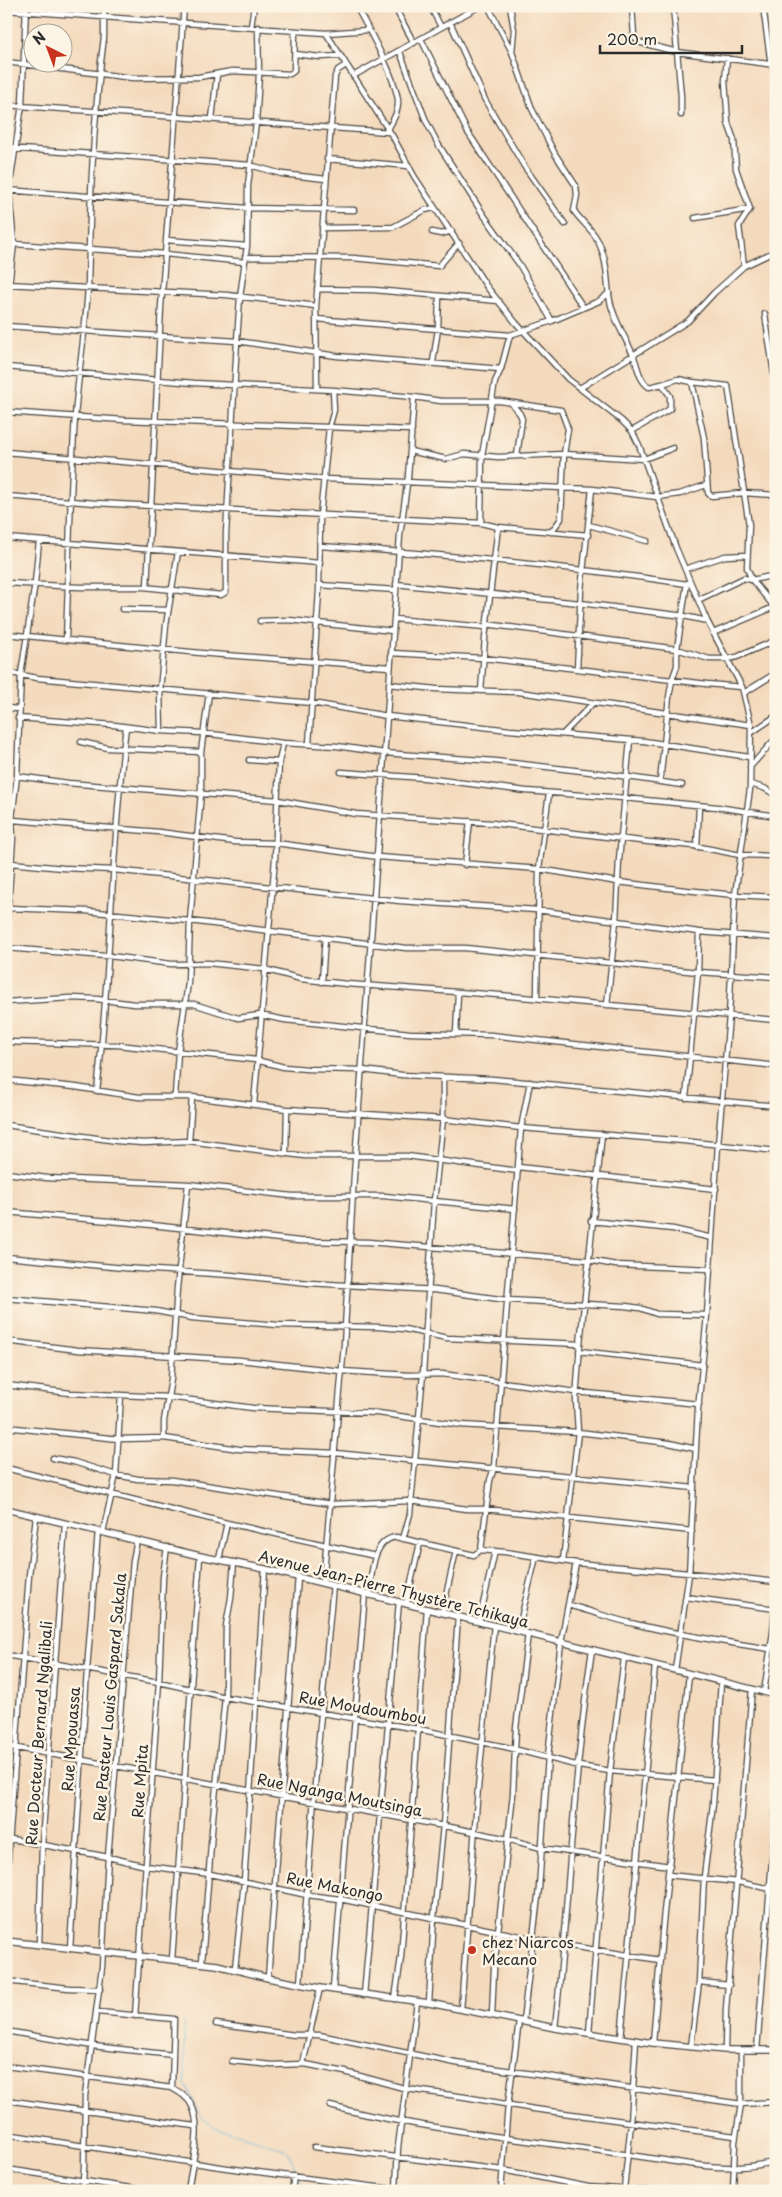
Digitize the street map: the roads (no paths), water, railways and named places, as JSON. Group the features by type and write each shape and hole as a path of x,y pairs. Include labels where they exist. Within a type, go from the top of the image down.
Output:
{"street":[{"path":"66,640 70,500 75,416 88,286 87,249 104,6"},
{"path":"147,588 159,335 184,6"},
{"path":"251,26 254,6"},
{"path":"356,6 383,61 398,100 395,117 388,130"},
{"path":"394,6 414,43"},
{"path":"430,6 441,27"},
{"path":"466,6 470,12"},
{"path":"353,76 400,52 480,6"},
{"path":"488,6 512,52 532,109 555,154 576,186 574,211 594,233 601,245 608,267 610,301 621,332 634,356 644,384 649,387 678,379 692,382 725,384 728,386 749,525 747,568 752,580 775,608 713,633"},
{"path":"510,6 514,30 512,52"},
{"path":"632,6 634,36 638,42 677,52 773,65 763,6"},
{"path":"673,6 681,116"},
{"path":"26,8 26,22"},
{"path":"6,10 26,8 104,17 251,26 326,33 368,30"},
{"path":"450,22 485,100 524,166 565,224"},
{"path":"6,583 147,588 224,594 237,341 240,297 247,246 250,165 256,123 259,72 258,27"},
{"path":"72,70 133,78 199,77 232,71 293,73 295,31"},
{"path":"326,33 388,130 434,208 452,232 487,287 524,332 568,379 632,431 687,575 707,621 744,692 751,725 750,784 735,895 729,1016 721,1101 704,1365 699,1404 689,1574 675,1670"},
{"path":"421,39 467,131 583,307"},
{"path":"400,52 426,121 438,144 483,214 519,264 552,321"},
{"path":"295,54 320,57 340,56"},
{"path":"727,58 725,81 728,123 734,140 736,169 750,209"},
{"path":"6,62 22,65"},
{"path":"317,388 316,306 330,128 335,76 338,70 346,65"},
{"path":"6,309 14,244 8,190 22,105 24,72"},
{"path":"212,119 217,74"},
{"path":"6,105 330,128 388,130"},
{"path":"6,148 172,158 250,165 282,174 326,179"},
{"path":"328,159 409,166"},
{"path":"8,190 247,208 354,210"},
{"path":"322,228 393,227 425,210 434,208"},
{"path":"695,218 750,209"},
{"path":"744,266 739,226 750,209"},
{"path":"432,232 442,234 452,232"},
{"path":"6,240 14,244 245,260 353,258 440,266 459,243"},
{"path":"166,240 247,246"},
{"path":"580,388 688,321 714,293 744,266 776,251"},
{"path":"8,284 88,286 240,297 316,306"},
{"path":"317,289 374,290 499,302"},
{"path":"316,319 510,335 524,332 552,321 599,301 609,294"},
{"path":"433,362 438,329 439,296"},
{"path":"765,314 776,388"},
{"path":"6,326 237,341 337,356 433,362 501,369"},
{"path":"481,523 482,455 495,382 501,369 510,335"},
{"path":"6,367 157,379 317,388 441,401 510,402 525,406 562,410 568,429 564,454 561,519 551,532"},
{"path":"692,382 704,438 706,485 711,496 744,493 776,495"},
{"path":"632,431 670,409 670,396 662,384"},
{"path":"309,744 319,585 320,516 329,428 334,410 333,390"},
{"path":"323,1583 339,1412 358,1114 363,1070 364,1028 369,985 396,587 414,397"},
{"path":"510,402 516,407 522,419 517,456"},
{"path":"6,412 156,421 412,430"},
{"path":"410,451 446,459 464,454 517,456 564,454 644,459 673,448"},
{"path":"6,452 325,479 407,484 592,489 657,496 680,494 706,485"},
{"path":"577,669 580,602 592,489"},
{"path":"6,496 320,516 481,523 498,527 588,535"},
{"path":"589,525 647,541"},
{"path":"481,691 486,625 498,527"},
{"path":"6,538 320,563"},
{"path":"6,932 7,893 11,862 9,853 17,776 20,674 35,584 39,541"},
{"path":"320,546 399,550 584,569 686,584"},
{"path":"160,731 160,690 164,649 168,610 178,552"},
{"path":"685,569 724,556 747,555"},
{"path":"660,782 672,680 677,666 677,649 684,616 687,575"},
{"path":"698,600 744,578 752,580 776,575"},
{"path":"319,585 396,587 490,593 580,602 684,616 707,621"},
{"path":"122,609 168,610"},
{"path":"394,619 486,625 579,635 677,649 705,658 728,659 776,640"},
{"path":"260,621 289,620 393,631"},
{"path":"6,634 314,663 390,667"},
{"path":"392,652 483,658 742,687"},
{"path":"6,672 37,678 312,703 387,716 630,740 750,757"},
{"path":"744,692 776,673"},
{"path":"389,684 436,689 519,692 751,725"},
{"path":"175,1096 178,1052 187,1004 190,921 201,793 201,752 209,694"},
{"path":"563,734 593,703"},
{"path":"6,708 18,709"},
{"path":"751,733 776,716"},
{"path":"18,718 203,733 384,753 495,761 682,785"},
{"path":"97,1091 106,1001 110,913 126,727"},
{"path":"750,767 776,738"},
{"path":"607,1005 613,962 624,798 630,740"},
{"path":"81,742 108,748 201,752"},
{"path":"254,1104 256,1060 276,843 279,762 283,743"},
{"path":"249,760 279,762"},
{"path":"341,772 383,774 549,793 624,798 776,816"},
{"path":"17,776 120,787 278,800 335,811 545,828 697,847 740,855 776,856"},
{"path":"750,784 775,794"},
{"path":"537,998 539,868 549,793"},
{"path":"697,847 700,806"},
{"path":"6,818 117,830 276,843 378,857 539,868 618,882 735,895 776,897"},
{"path":"465,864 470,821"},
{"path":"11,862 63,868 114,870 374,899 537,910 699,932 776,938"},
{"path":"8,908 73,910 190,921 372,942 406,948 465,948 730,975 776,977"},
{"path":"686,1098 698,972 699,932"},
{"path":"322,982 325,938"},
{"path":"6,948 108,956 171,964 208,963 264,969 322,982 537,998 776,1020"},
{"path":"456,1034 458,993"},
{"path":"6,1002 70,998 134,1004 194,1004 238,1018 260,1014 284,1020 410,1033 491,1035 776,1066"},
{"path":"6,1042 102,1043 256,1060 284,1067 363,1070 402,1075 530,1082 776,1106"},
{"path":"403,1539 410,1514 423,1374 430,1289 434,1201 443,1119 443,1077"},
{"path":"6,1080 139,1097 192,1097 287,1109 443,1119 776,1151"},
{"path":"333,1989 353,1718 367,1594 378,1548 390,1538 403,1539 474,1555 480,1550 490,1480 494,1468 521,1128 530,1082"},
{"path":"190,1141 192,1097"},
{"path":"286,1154 287,1109"},
{"path":"6,1125 117,1141 143,1143 190,1141 305,1156 407,1156 716,1189"},
{"path":"564,1561 578,1432 576,1392 580,1344 591,1221 602,1134"},
{"path":"6,1173 47,1178 188,1184 292,1196 384,1196 514,1209"},
{"path":"164,1438 164,1421 168,1397 174,1316 188,1184"},
{"path":"6,1212 299,1241 351,1241 431,1246 588,1260 616,1265 710,1269"},
{"path":"591,1221 637,1224 712,1238"},
{"path":"6,1257 348,1286 356,1284 430,1289 507,1300 633,1307 657,1314 707,1315"},
{"path":"6,1298 130,1308 174,1316 278,1325 330,1327 345,1325 404,1329 425,1334 504,1342 580,1344"},
{"path":"6,1341 78,1350 240,1360 342,1371 409,1375 451,1375 576,1392 699,1404"},
{"path":"580,1351 704,1365"},
{"path":"6,1385 57,1392 168,1397 253,1408 378,1413 461,1425 578,1432 669,1443 696,1449"},
{"name":"Rue Mpouassa","path":"70,1949 87,1670 100,1532 116,1475 121,1394"},
{"path":"6,1427 119,1439 164,1438 239,1450 335,1453 414,1460 694,1488"},
{"path":"53,1458 74,1462 116,1475 154,1481 172,1480 331,1504 411,1501 467,1509 486,1509 692,1531"},
{"path":"6,1468 227,1523 376,1556"},
{"name":"Avenue Jean-Pierre Thystère Tchikaya","path":"6,1508 36,1517 200,1556 323,1583 776,1695"},
{"path":"6,1885 29,1575 36,1517"},
{"path":"218,1559 227,1523"},
{"name":"Rue Docteur Bernard Ngalibali","path":"39,1945 42,1845 65,1524"},
{"name":"Rue Pasteur Louis Gaspard Sakala","path":"82,2191 87,2078 98,2012 108,1857 133,1561 137,1540"},
{"path":"406,1604 420,1543"},
{"name":"Rue Mpita","path":"135,2016 159,1682 166,1547"},
{"path":"480,1550 536,1556 576,1564 776,1582"},
{"path":"442,1613 456,1551"},
{"path":"480,1622 495,1551"},
{"path":"172,1960 200,1556"},
{"path":"518,1631 536,1556"},
{"path":"202,1962 225,1697 226,1626 234,1562"},
{"path":"501,2191 508,2106 532,1938 542,1848 548,1756 561,1642 576,1564"},
{"path":"235,1969 244,1882 265,1569"},
{"path":"268,1978 298,1577"},
{"path":"300,1984 333,1586"},
{"path":"764,1692 776,1596"},
{"path":"686,1597 775,1609"},
{"path":"364,1995 378,1815 399,1602"},
{"path":"568,1605 636,1624 770,1649"},
{"path":"395,1999 401,1957 424,1670 427,1609"},
{"path":"429,2003 458,1617"},
{"path":"461,2009 494,1625"},
{"path":"492,2015 520,1688 528,1634"},
{"path":"555,2028 564,1945 569,1852 579,1766 583,1708 592,1650"},
{"name":"Rue Moudoumbou","path":"6,1655 159,1682 225,1697 418,1729 548,1756 579,1766 610,1771 715,1780"},
{"path":"589,2033 610,1771 624,1658"},
{"path":"621,2038 655,1666"},
{"path":"654,2043 668,1875 689,1674"},
{"path":"691,2047 699,1982 704,1877 715,1780 721,1682"},
{"path":"724,2050 752,1689"},
{"name":"Rue Nganga Moutsinga","path":"6,1746 250,1790 347,1810 476,1832 542,1848 636,1863 670,1866"},
{"path":"757,2050 773,1889 776,1810"},
{"name":"Rue Makongo","path":"9,1838 146,1866 210,1874 307,1895 340,1898 564,1945 660,1960"},
{"path":"668,1875 704,1877 773,1889"},
{"path":"6,1941 140,1957 202,1962 320,1988 429,2003 555,2028 654,2043 741,2051 776,2050"},
{"path":"6,1981 69,1988 100,1989"},
{"path":"699,1982 728,1985"},
{"path":"303,2064 320,1988"},
{"path":"396,2190 398,2156 417,2002"},
{"path":"98,2012 174,2020 172,2088"},
{"path":"216,2024 310,2036 319,2035 412,2054 632,2089 741,2104 776,2102"},
{"path":"6,2031 93,2046 173,2055"},
{"path":"624,2190 631,2123 636,2040"},
{"path":"733,2191 735,2136 741,2104 741,2051"},
{"path":"232,2061 272,2065 303,2064 345,2072 407,2089 465,2096 508,2106 735,2136"},
{"path":"6,2066 172,2088 181,2094 192,2106 196,2139 188,2191"},
{"path":"6,2100 195,2126"},
{"path":"330,2106 402,2123 690,2165 733,2169 758,2166 776,2161"},
{"path":"6,2134 408,2191"},
{"path":"314,2147 503,2170 588,2187 650,2191"},
{"path":"6,2169 150,2191"},
{"path":"292,2191 294,2176"}],"waterway":[{"path":"184,2023 185,2083 201,2117 217,2129 287,2150 299,2176"},
{"path":"301,2179 306,2191"}],"place":[{"name":"chez Niarcos Mecano","path":"472,1950"}]}
